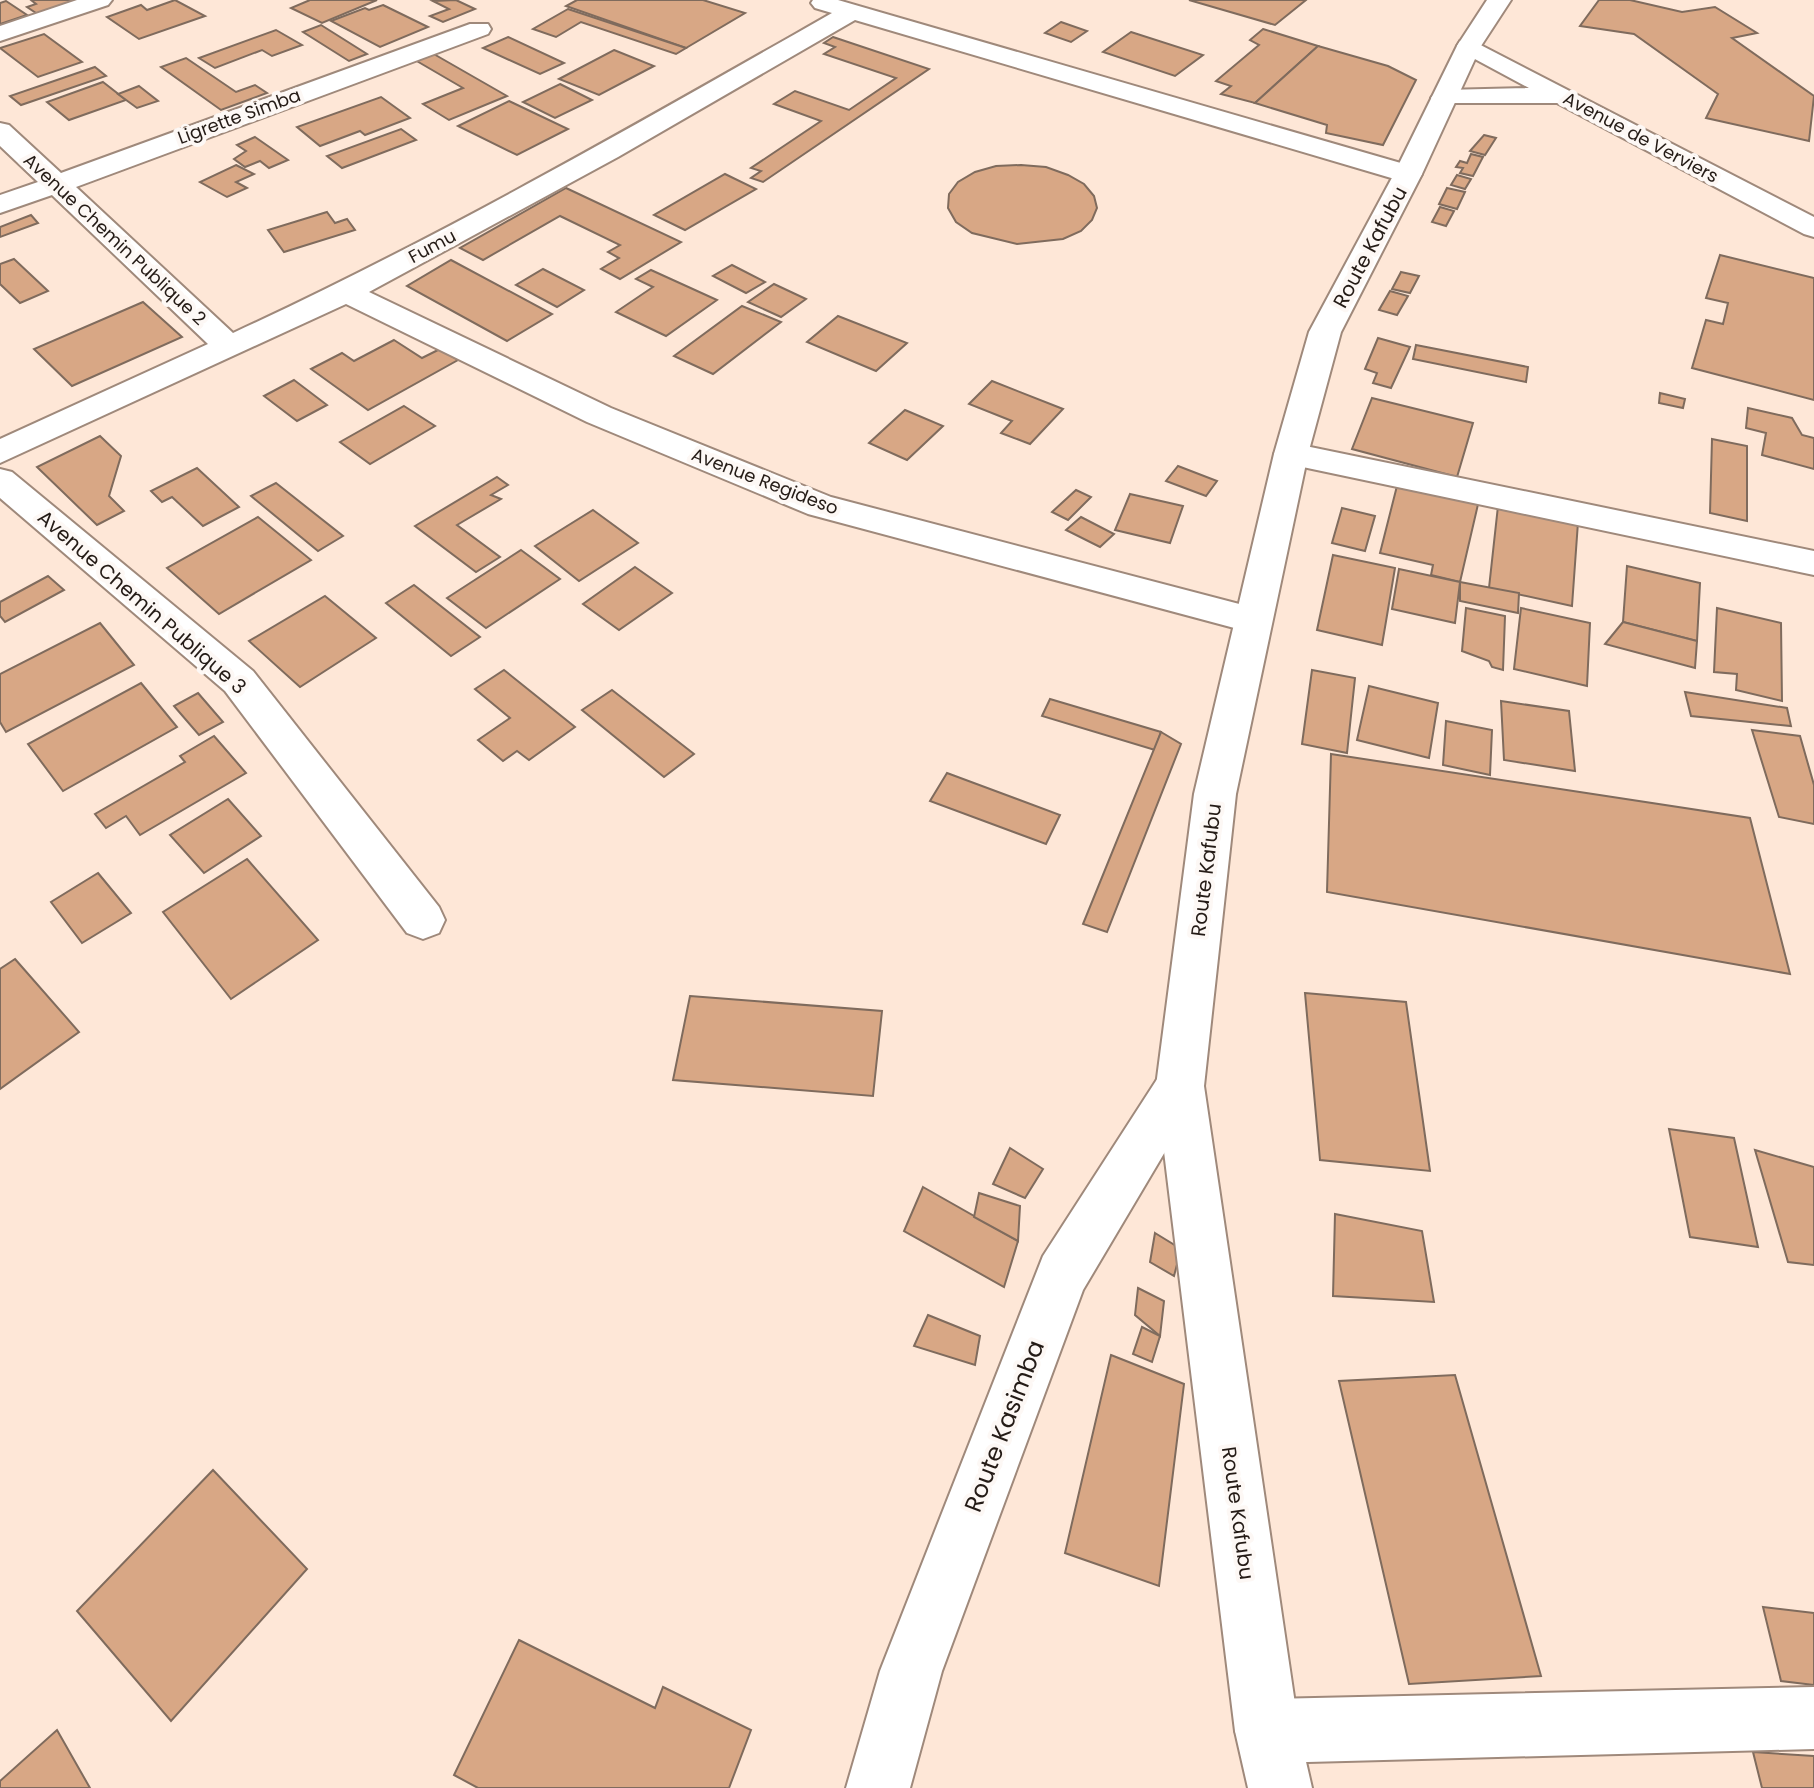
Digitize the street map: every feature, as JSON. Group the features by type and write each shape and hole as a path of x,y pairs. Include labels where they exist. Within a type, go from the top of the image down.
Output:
{"street":[{"path":"0,34 100,0"},
{"path":"814,0 1408,174"},
{"name":"Route Kafubu","path":"1274,1759 1180,1086 1215,794 1291,454 1325,332 1408,174 1469,46 1499,0"},
{"name":"Fumu","path":"0,452 346,292 608,151 850,13"},
{"name":"Ligrette Simba","path":"0,205 479,29"},
{"name":"Avenue de Verviers","path":"1469,46 1814,228"},
{"path":"1444,98 1561,95"},
{"name":"Avenue Chemin Publique 2","path":"0,131 230,347"},
{"name":"Avenue Regideso","path":"346,292 599,415 820,506 1253,620"},
{"path":"1291,454 1814,563"},
{"name":"Avenue Chemin Publique 3","path":"0,480 239,681 423,920"},
{"name":"Route Kasimba","path":"878,1788 911,1671 1062,1275 1180,1086"},
{"path":"1274,1759 1814,1718"}],"building":[{"path":"31,0 73,0 77,3 39,15 27,7 36,4"},
{"path":"175,0 205,16 139,39 107,17 141,5 147,10"},
{"path":"310,0 377,0 322,23 291,8"},
{"path":"456,0 475,9 443,22 430,16 449,9 433,1"},
{"path":"577,0 703,0 745,13 686,48 566,6"},
{"path":"1189,0 1306,0 1275,25"},
{"path":"1599,0 1630,0 1682,12 1715,7 1757,33 1732,38 1814,96 1809,141 1706,118 1718,94 1634,34 1580,26"},
{"path":"6,1 27,15 0,24 0,3"},
{"path":"383,5 428,27 380,47 331,21 365,8 369,10"},
{"path":"568,9 686,48 676,54 581,22 556,37 533,29"},
{"path":"1061,22 1087,31 1071,42 1045,33"},
{"path":"321,25 367,54 349,61 303,32"},
{"path":"1263,29 1318,46 1255,103 1221,94 1231,86 1216,81 1259,45 1250,40"},
{"path":"276,30 302,45 272,56 262,50 215,68 199,58"},
{"path":"1131,32 1203,55 1175,76 1103,52"},
{"path":"44,34 82,62 38,77 0,48"},
{"path":"508,37 564,63 540,74 483,48"},
{"path":"833,37 929,69 763,182 751,178 761,171 751,168 821,121 774,104 795,91 849,110 896,78 824,54 835,47 824,43"},
{"path":"1318,46 1388,66 1416,80 1383,145 1326,133 1327,125 1255,103"},
{"path":"614,50 654,66 599,95 559,79"},
{"path":"432,53 507,96 449,120 423,104 463,88 415,60"},
{"path":"186,58 236,92 255,85 267,93 221,110 161,67"},
{"path":"95,67 106,76 21,105 10,96"},
{"path":"103,82 126,100 69,120 47,102"},
{"path":"560,84 592,100 555,118 523,102"},
{"path":"139,86 158,101 137,108 118,94"},
{"path":"381,97 410,118 365,135 360,131 320,146 297,127"},
{"path":"509,101 568,129 517,155 458,126"},
{"path":"401,129 416,140 342,168 327,156"},
{"path":"1484,135 1496,138 1485,155 1470,151"},
{"path":"255,137 288,160 269,168 260,161 245,167 234,159 246,151 237,145"},
{"path":"1471,154 1483,157 1473,176 1460,173 1463,168 1456,167 1460,161 1467,163"},
{"path":"236,165 254,174 236,182 247,188 227,197 200,182"},
{"path":"996,166 1046,167 1084,184 1094,196 1097,208 1092,220 1081,231 1063,239 1017,244 972,233 956,222 948,208 949,194 958,182 975,172"},
{"path":"725,174 756,189 685,230 654,215"},
{"path":"1457,175 1471,179 1465,189 1451,185"},
{"path":"566,188 681,242 620,279 601,269 619,258 608,252 620,245 560,216 483,260 460,248"},
{"path":"1447,188 1465,192 1457,209 1439,204"},
{"path":"1440,207 1454,211 1446,226 1432,222"},
{"path":"327,212 335,223 347,219 355,230 284,252 268,230"},
{"path":"31,215 38,223 0,237 0,227"},
{"path":"1720,255 1814,278 1814,400 1692,368 1706,320 1723,324 1728,303 1706,298"},
{"path":"14,259 48,291 20,303 0,284 0,264"},
{"path":"451,260 552,314 507,341 407,286"},
{"path":"732,265 765,282 746,293 713,276"},
{"path":"543,269 584,290 557,307 516,285"},
{"path":"651,270 717,300 666,336 616,312 653,287 636,279"},
{"path":"1401,272 1419,276 1410,293 1392,289"},
{"path":"774,284 806,299 781,317 748,302"},
{"path":"1390,291 1408,296 1397,315 1379,310"},
{"path":"143,302 182,337 72,386 34,349"},
{"path":"742,306 781,322 713,374 674,356"},
{"path":"838,316 907,343 876,371 807,342"},
{"path":"1378,338 1410,347 1391,388 1373,383 1377,373 1365,369"},
{"path":"394,340 422,358 440,349 458,360 368,410 311,369 342,353 354,361"},
{"path":"1416,345 1528,367 1526,382 1413,359"},
{"path":"294,380 327,405 297,421 264,396"},
{"path":"992,381 1063,409 1030,444 1001,433 1012,421 969,404"},
{"path":"1660,393 1685,399 1683,408 1659,403"},
{"path":"1372,398 1473,423 1457,477 1352,449"},
{"path":"404,406 435,426 370,464 340,442"},
{"path":"1748,408 1792,418 1802,435 1814,438 1814,469 1762,455 1766,433 1746,428"},
{"path":"905,410 943,426 907,460 869,443"},
{"path":"100,436 121,456 109,496 124,511 97,525 37,467"},
{"path":"1712,439 1747,446 1747,521 1710,513"},
{"path":"1178,466 1217,481 1206,496 1166,481"},
{"path":"197,468 239,507 203,526 172,497 162,502 151,491"},
{"path":"497,477 508,485 491,495 501,499 457,525 500,557 476,572 415,526"},
{"path":"1398,482 1479,500 1460,582 1431,575 1433,565 1380,553"},
{"path":"276,483 343,536 318,551 251,496"},
{"path":"1076,490 1091,497 1068,520 1052,512"},
{"path":"1130,494 1183,506 1170,543 1115,530"},
{"path":"1498,506 1578,522 1572,606 1489,588"},
{"path":"1342,508 1375,516 1365,551 1332,543"},
{"path":"593,510 638,543 579,581 535,546"},
{"path":"258,517 311,560 219,614 167,568"},
{"path":"1081,517 1114,534 1100,547 1066,530"},
{"path":"521,550 560,579 486,628 447,598"},
{"path":"1333,555 1395,568 1382,645 1317,630"},
{"path":"1627,566 1700,583 1697,641 1623,622"},
{"path":"635,567 672,593 619,630 583,604"},
{"path":"1399,569 1460,582 1455,623 1392,609"},
{"path":"48,576 64,590 5,622 0,616 0,602"},
{"path":"1460,582 1519,593 1518,613 1460,601"},
{"path":"414,585 480,637 451,656 386,603"},
{"path":"325,596 376,638 300,687 249,641"},
{"path":"1466,608 1505,616 1503,670 1462,651"},
{"path":"1521,608 1590,623 1587,686 1514,669"},
{"path":"1717,608 1781,623 1782,701 1736,690 1737,674 1714,672"},
{"path":"1623,622 1697,641 1695,668 1605,644"},
{"path":"100,623 134,665 6,732 0,722 0,674"},
{"path":"504,670 575,727 529,760 517,751 503,761 478,740 510,718 475,689"},
{"path":"1312,670 1355,678 1347,753 1302,744"},
{"path":"141,683 177,727 63,791 28,744"},
{"path":"1369,686 1438,703 1429,758 1357,740"},
{"path":"612,690 694,754 664,777 582,710"},
{"path":"1685,692 1787,708 1791,726 1691,716"},
{"path":"198,693 223,722 199,735 174,706"},
{"path":"1050,699 1161,732 1155,750 1042,716"},
{"path":"1501,701 1569,711 1575,771 1504,760"},
{"path":"1446,721 1492,730 1490,775 1443,765"},
{"path":"1752,730 1800,736 1814,785 1814,824 1779,817"},
{"path":"1161,732 1181,744 1107,932 1083,924"},
{"path":"214,736 246,773 140,835 126,816 106,828 95,814 185,762 180,756"},
{"path":"1331,754 1750,818 1790,974 1327,892"},
{"path":"947,773 1060,815 1046,844 930,801"},
{"path":"228,799 261,836 204,873 170,835"},
{"path":"247,859 318,940 231,999 163,912"},
{"path":"98,873 131,913 82,943 51,902"},
{"path":"15,959 79,1032 0,1089 0,969"},
{"path":"1305,993 1406,1002 1430,1171 1320,1160"},
{"path":"690,996 882,1011 873,1096 673,1080"},
{"path":"1669,1129 1734,1138 1758,1247 1690,1237"},
{"path":"1010,1148 1043,1169 1025,1198 993,1184"},
{"path":"1755,1150 1814,1167 1814,1265 1788,1262"},
{"path":"923,1187 1018,1241 1004,1287 904,1231"},
{"path":"979,1193 1020,1206 1018,1241 974,1217"},
{"path":"1335,1214 1422,1231 1434,1302 1333,1296"},
{"path":"1155,1233 1181,1249 1174,1276 1150,1262"},
{"path":"1138,1288 1164,1301 1160,1336 1135,1315"},
{"path":"928,1315 980,1336 975,1365 914,1346"},
{"path":"1142,1327 1160,1336 1152,1362 1133,1354"},
{"path":"1111,1355 1184,1384 1159,1586 1065,1553"},
{"path":"1455,1375 1541,1676 1409,1684 1339,1381"},
{"path":"213,1470 307,1569 171,1721 77,1611"},
{"path":"1763,1607 1814,1613 1814,1685 1781,1681"},
{"path":"519,1640 655,1708 663,1687 751,1730 729,1788 478,1788 454,1775"},
{"path":"57,1730 90,1788 0,1788 0,1781"},
{"path":"1753,1752 1814,1756 1814,1788 1762,1788"}]}
